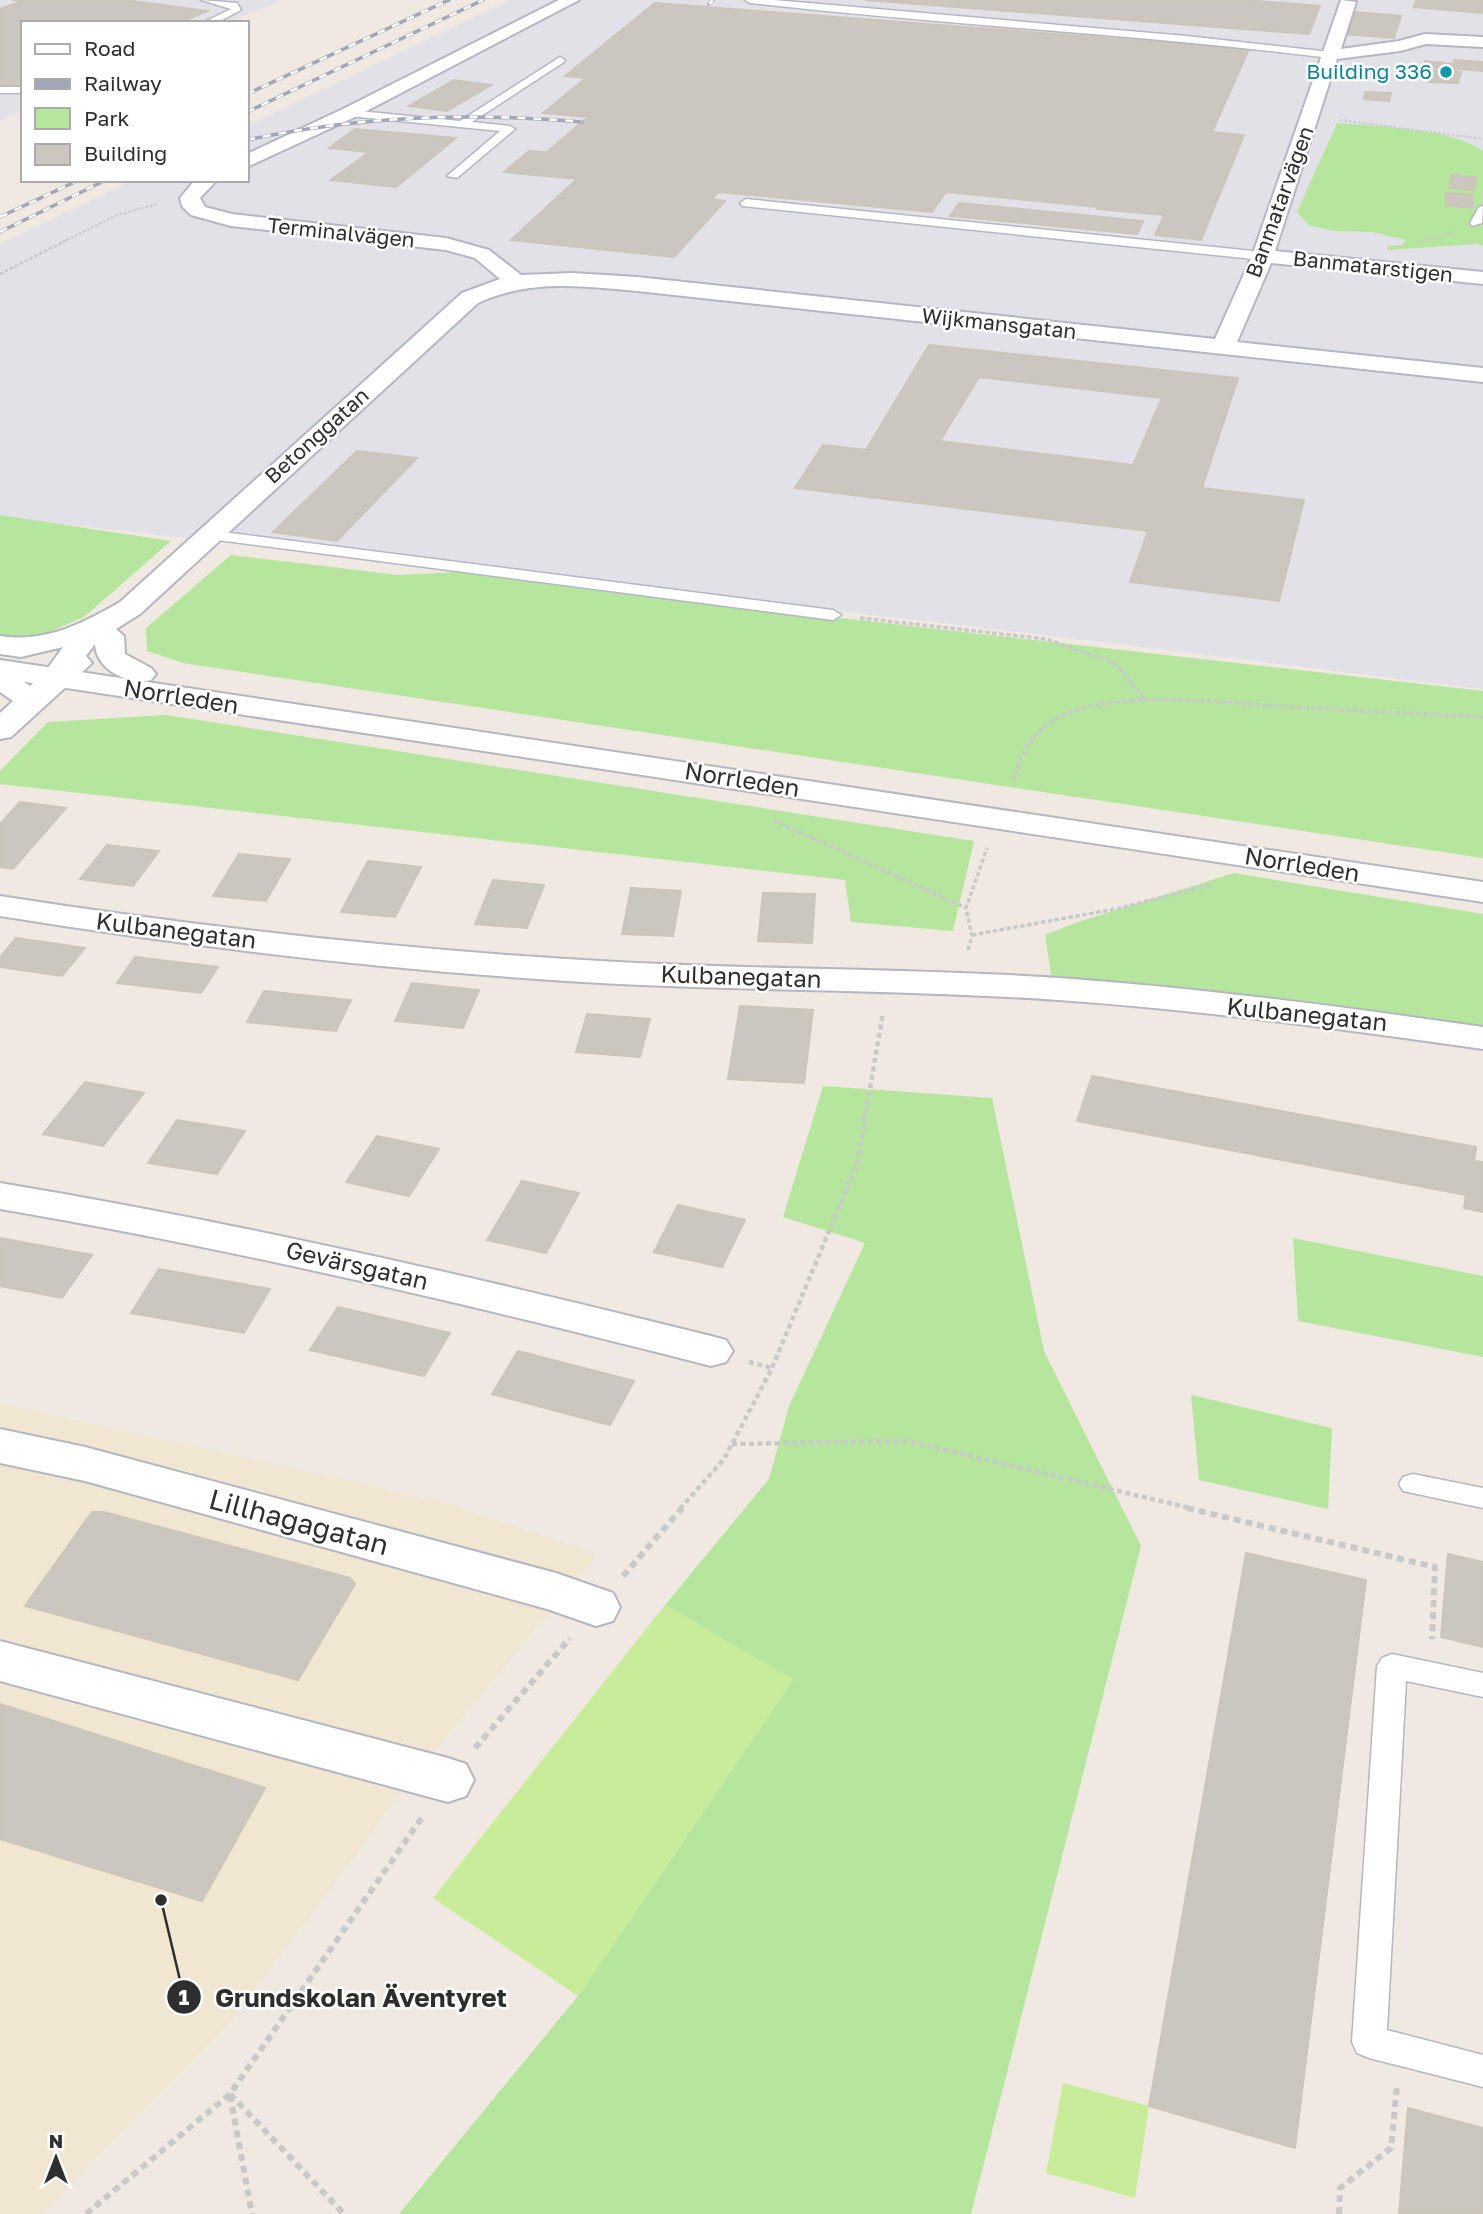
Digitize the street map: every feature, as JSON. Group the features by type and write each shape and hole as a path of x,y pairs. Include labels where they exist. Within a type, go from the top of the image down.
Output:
{"street":[{"path":"248,161 349,113 571,0"},
{"name":"Banmatarvägen","path":"1223,348 1263,256 1286,182 1333,54 1348,2"},
{"path":"1333,54 1400,47 1425,39 1483,42"},
{"path":"190,198 205,182"},
{"name":"Terminalvägen","path":"190,198 192,206 198,211 231,220 446,244 468,249 499,265 515,281"},
{"name":"Banmatarstigen","path":"1263,256 1483,278"},
{"name":"Wijkmansgatan","path":"515,281 544,279 636,284 1483,376"},
{"name":"Betonggatan","path":"0,730 99,635 470,298 490,287 515,281"},
{"path":"0,645 21,648 99,635 111,659 141,674"},
{"name":"Norrleden","path":"0,653 65,668 1483,892"},
{"name":"Norrleden","path":"0,669 65,668 141,674 1483,872"},
{"path":"0,682 8,684 32,700"},
{"name":"Kulbanegatan","path":"0,906 71,918 278,943 510,965 701,977 892,980 1062,989 1352,1018 1483,1038"},
{"name":"Gevärsgatan","path":"0,1196 177,1227 303,1253 711,1352"},
{"name":"Lillhagagatan","path":"0,1446 85,1464 556,1591 596,1607"},
{"path":"0,1661 448,1780"}],"lane":[{"path":"206,0 226,2 234,5 236,10 211,21"},
{"path":"751,0 1251,44 1333,54"},
{"path":"462,124 560,60"},
{"path":"0,90 21,90"},
{"path":"349,113 510,129 453,176"},
{"path":"746,203 1263,256"},
{"path":"1476,223 1483,210"},
{"path":"208,536 833,615"},
{"path":"1413,1484 1483,1498"},
{"path":"1483,1685 1392,1666 1369,2042 1483,2071"}],"path":[{"path":"0,274 117,215 190,198"},
{"path":"1412,242 1426,241 1476,223"},
{"path":"833,615 1046,639 1115,663 1146,702"},
{"path":"1013,781 1025,751 1055,719 1097,706 1146,702 1483,716"},
{"path":"989,844 966,908 972,936 1116,909 1220,883"},
{"path":"86,2214 230,2094 448,1780 724,1459 772,1368 857,1164 883,1009"},
{"path":"732,1444 908,1441 1435,1567 1430,1672"},
{"path":"1339,2214 1340,2188 1391,2148 1400,2050"},
{"path":"230,2094 252,2214"},
{"path":"230,2094 344,2214"}],"shaded area":[{"path":"0,0 282,0 232,21 21,21 21,112 0,121"},
{"path":"510,0 1483,0 1483,689 953,624 0,517 0,244 130,182 248,182 248,126"},
{"path":"0,1404 449,1503 597,1555 414,1776 229,2024 42,2214 0,2214"}],"green space":[{"path":"1337,123 1434,133 1483,151 1483,246 1478,244 1387,250 1387,246 1402,245 1406,240 1373,232 1333,231 1309,225 1297,212"},
{"path":"0,515 171,541 84,617 42,635 0,637"},
{"path":"231,555 398,575 459,572 577,588 1483,691 1483,858 183,663 147,651 146,628"},
{"path":"166,715 974,841 953,931 851,922 845,880 0,784 0,771 48,722"},
{"path":"1234,873 1483,914 1483,1032 1052,979 1045,935"},
{"path":"823,1086 992,1098 1044,1351 1141,1546 971,2214 399,2214 578,1996 793,1680 665,1605 769,1479 789,1406 865,1243 783,1217"},
{"path":"1293,1238 1483,1276 1483,1357 1298,1321"},
{"path":"1191,1395 1332,1428 1328,1509 1199,1480"},
{"path":"665,1605 793,1680 578,1996 433,1898"},
{"path":"1063,2083 1149,2106 1135,2198 1046,2173"}],"building":[{"path":"12,0 125,0 207,11 184,21 21,21 21,88 0,85 0,9 22,1"},
{"path":"865,0 1244,0 1320,6 1309,34"},
{"path":"1416,0 1483,0 1483,13 1414,7"},
{"path":"655,3 1249,49 1212,132 1244,135 1201,240 1155,235 1164,215 1097,209 1098,207 946,192 932,212 718,192 712,199 725,201 674,257 511,240 577,179 504,172 529,151 547,152 588,117 543,113 586,78 565,76"},
{"path":"1354,12 1401,16 1394,38 1346,34"},
{"name":"Building 336","path":"1454,60 1483,62 1483,71 1456,69 1455,72 1461,72 1458,83 1429,82 1434,70 1442,71 1442,68 1423,67 1425,61 1454,64"},
{"path":"454,80 491,85 447,111 409,106"},
{"path":"1365,92 1391,93 1389,101 1364,99"},
{"path":"355,129 456,138 396,187 331,180 369,152 329,148"},
{"path":"1451,175 1476,177 1474,190 1450,188"},
{"path":"1446,193 1473,195 1473,208 1446,205"},
{"path":"959,203 1143,221 1137,234 950,216"},
{"path":"929,345 1238,378 1202,488 1304,500 1279,601 1130,582 1148,531 795,488 823,445 866,450","holes":["979,377 1162,398 1133,465 940,441"]},
{"path":"357,451 417,458 337,541 273,532"},
{"path":"20,802 66,808 13,869 0,867 0,824"},
{"path":"107,845 159,851 133,886 80,879"},
{"path":"239,854 290,859 266,901 213,896"},
{"path":"368,861 421,867 395,917 341,912"},
{"path":"493,880 544,885 527,928 475,924"},
{"path":"631,888 681,891 673,936 622,934"},
{"path":"763,893 815,894 812,943 758,941"},
{"path":"16,938 85,948 62,976 0,967 0,957"},
{"path":"135,957 218,967 201,993 117,983"},
{"path":"412,983 479,990 463,1028 395,1021"},
{"path":"264,991 351,1000 336,1031 247,1022"},
{"path":"740,1006 813,1010 804,1083 728,1079"},
{"path":"587,1014 650,1019 640,1057 576,1052"},
{"path":"1092,1076 1476,1147 1474,1161 1483,1162 1483,1212 1464,1208 1466,1195 1077,1121"},
{"path":"85,1082 144,1093 103,1146 43,1134"},
{"path":"177,1120 245,1131 217,1174 148,1163"},
{"path":"377,1136 439,1149 409,1196 346,1182"},
{"path":"522,1181 579,1193 546,1253 487,1240"},
{"path":"678,1205 745,1220 722,1267 654,1252"},
{"path":"0,1238 92,1255 62,1298 0,1286"},
{"path":"159,1269 270,1289 244,1333 131,1313"},
{"path":"338,1307 450,1333 424,1376 310,1350"},
{"path":"518,1351 634,1381 610,1425 492,1394"},
{"path":"92,1512 104,1512 350,1578 355,1584 298,1680 25,1606"},
{"path":"1246,1553 1366,1580 1295,2148 1149,2106"},
{"path":"1448,1554 1483,1562 1483,1647 1441,1637"},
{"path":"0,1704 265,1788 202,1901 0,1839"},
{"path":"1408,2108 1483,2128 1483,2214 1399,2214"}],"railway":[{"path":"248,94 449,0"},
{"path":"248,112 483,0"},
{"path":"709,4 713,0"},
{"path":"248,140 331,126 414,118 498,117 582,122"},
{"path":"0,217 75,182"},
{"path":"0,232 102,182"}],"place":[{"name":"Building 336","path":"1446,72"},
{"name":"Grundskolan Äventyret","path":"161,1900"}]}
